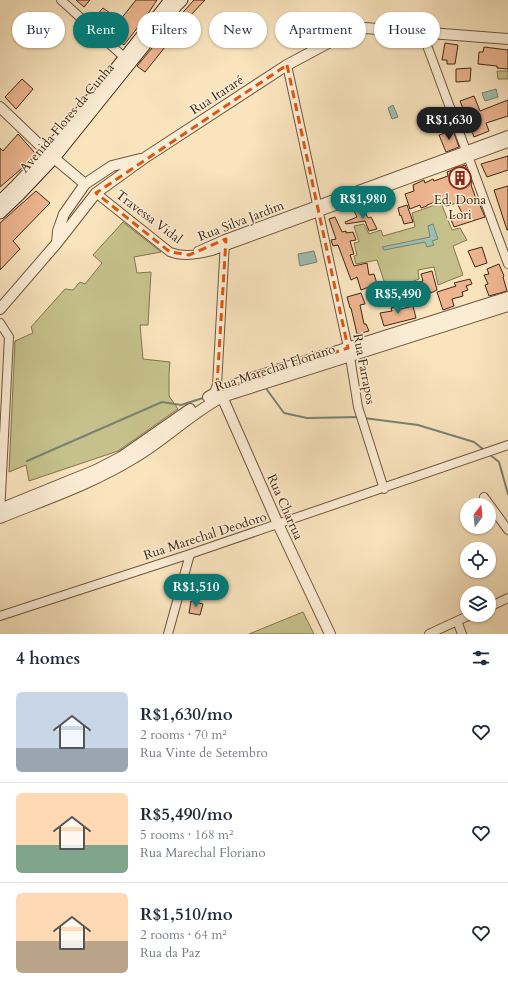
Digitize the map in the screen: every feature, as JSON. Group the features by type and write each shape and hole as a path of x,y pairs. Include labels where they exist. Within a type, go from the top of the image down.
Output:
{"main road":[{"name":"Avenida Flores da Cunha","path":"0,213 19,196 170,0"},
{"name":"Avenida Flores da Cunha","path":"0,201 50,155 182,0"}],"street":[{"path":"61,0 125,58"},
{"name":"Rua Itararé","path":"0,309 57,243 96,193 146,157 287,65 355,30 365,28 374,29"},
{"name":"Rua Itararé","path":"440,33 508,39"},
{"path":"428,48 508,264"},
{"name":"Rua Farrapos","path":"287,65 349,353 358,406 384,489"},
{"path":"0,107 50,155 85,184"},
{"name":"Rua Silva Jardim","path":"189,255 391,182 468,153 508,135"},
{"name":"Rua Silva Jardim","path":"468,153 508,143"},
{"path":"57,243 58,231 64,214 85,184 112,166 146,157"},
{"name":"Travessa Vidal","path":"96,193 170,252 178,255 189,255"},
{"path":"217,393 225,243"},
{"name":"Rua Marechal Floriano","path":"436,325 508,297"},
{"name":"Rua Marechal Floriano","path":"0,513 98,474 217,393 258,376 349,353 436,325 508,306"},
{"path":"0,323 9,337 0,513"},
{"name":"Rua Charrua","path":"217,393 275,525 327,634"},
{"name":"Rua Marechal Deodoro","path":"0,616 384,489 508,445"},
{"path":"484,497 508,530"},
{"path":"168,634 190,554"},
{"path":"496,604 508,598"},
{"path":"429,634 460,620"},
{"path":"457,621 462,634"}],"highlighted area":[{"path":"287,65 348,348 220,390 217,385 226,239 189,255 170,252 96,193"}],"shaded area":[{"path":"497,71 508,71 508,79 498,79"},
{"path":"496,89 498,97 485,101 482,93"},
{"path":"393,105 398,117 392,119 388,108"},
{"path":"441,203 452,230 460,228 467,240 453,246 463,275 438,285 434,267 418,270 419,279 409,283 411,294 378,300 374,288 385,284 377,260 356,264 354,256 357,255 354,243 359,242 354,226 364,224 369,234 381,230 383,236 415,227 412,213"},
{"path":"123,222 161,252 134,257 137,273 151,272 148,325 140,325 143,359 170,362 169,396 178,409 118,451 29,481 26,465 9,472 15,341 33,333 31,327 65,289 73,290 80,282 85,284 102,263 93,255"},
{"path":"433,224 438,239 432,241 434,245 427,247 425,242 384,250 382,247 430,237 428,226"},
{"path":"314,251 317,262 300,266 298,254"},
{"path":"303,612 314,634 249,634"}],"building":[{"path":"76,0 90,0 84,7"},
{"path":"136,0 157,0 149,12 137,12 137,28 129,39 129,12 126,12"},
{"path":"194,0 205,0 194,12 183,12"},
{"path":"103,8 109,12 99,12"},
{"path":"445,43 458,45 455,64 447,64 447,60 442,60"},
{"path":"484,47 508,50 508,69 478,64 479,52 483,52"},
{"path":"152,48 164,48 145,72 137,66"},
{"path":"471,68 470,81 456,82 456,69"},
{"path":"22,79 33,89 16,109 5,97"},
{"path":"474,96 480,111 508,100 508,116 486,123 489,131 474,137 460,101"},
{"path":"453,130 459,147 446,152 439,135"},
{"path":"18,134 35,153 20,170 0,187 0,148 3,151"},
{"path":"508,156 508,170 487,177 481,164"},
{"path":"465,165 478,204 479,203 485,217 454,227 450,217 462,213 457,203 446,206 443,199 421,208 420,205 410,209 405,194 414,191 413,185 424,180 425,183 433,179 434,181 448,176 447,172"},
{"path":"508,186 508,230 507,230 494,190"},
{"path":"36,191 50,203 13,241 20,249 0,270 0,223"},
{"path":"407,205 413,222 404,224 398,208"},
{"path":"363,208 368,218 371,217 377,229 369,231 365,221 346,224 345,222 357,217 354,211"},
{"path":"335,217 342,232 353,232 356,240 350,241 354,254 350,255 354,266 367,263 369,275 374,274 377,284 361,290 357,277 351,280 338,245 333,246 331,240 336,239 329,219"},
{"path":"482,247 487,263 475,267 468,251"},
{"path":"499,264 504,276 507,291 489,296 485,285 488,284 484,275 489,274 487,269"},
{"path":"432,271 437,290 431,293 430,291 414,296 412,284 423,281 421,274"},
{"path":"470,279 472,284 466,286 468,290 462,292 463,296 452,299 454,306 443,310 437,292 456,286 454,283"},
{"path":"361,293 365,304 360,305 364,324 366,324 369,331 357,334 347,297"},
{"path":"400,306 401,309 413,306 416,318 384,326 380,313 392,311 391,308"},
{"path":"191,601 203,604 200,615 189,613"}],"waterway":[{"path":"265,387 284,413 307,418 360,417"},
{"path":"27,461 162,402 181,405 206,397"},
{"path":"364,418 418,425 474,442 484,450"},
{"path":"489,454 499,462 508,494"}],"place":[{"name":"Ed. Dona Lori","path":"460,178"}]}
